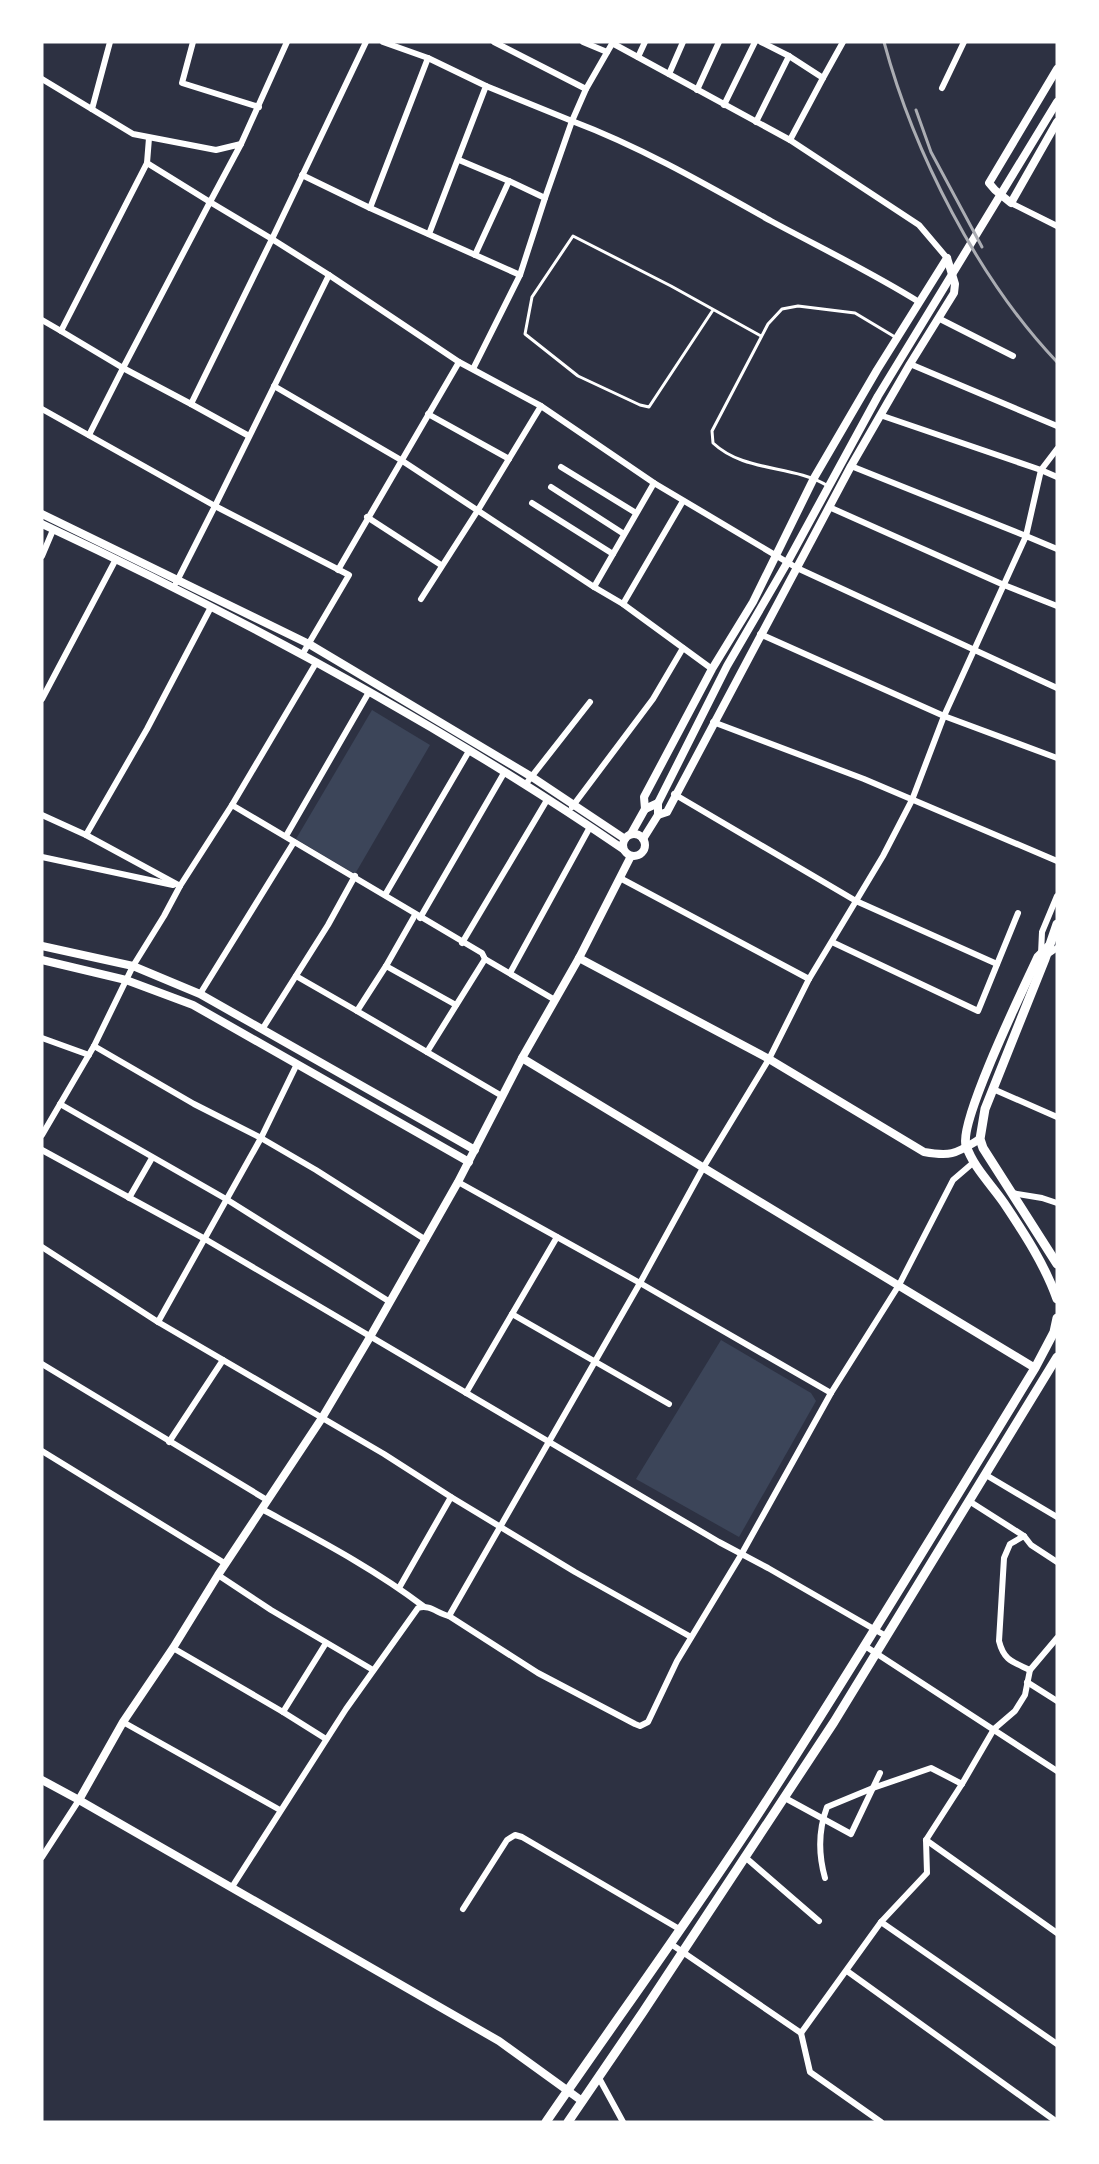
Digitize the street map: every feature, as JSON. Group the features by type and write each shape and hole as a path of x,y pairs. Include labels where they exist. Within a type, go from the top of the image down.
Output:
{"highway":[{"path":"1057,924 985,1109 980,1139 983,1148 1057,1264"},
{"path":"1049,949 1028,979 973,1106 965,1132 967,1147 974,1162 1030,1244 1052,1284 1057,1299"},
{"path":"546,2122 681,1930 761,1810 865,1646 1035,1368 1054,1332 1057,1318"},
{"path":"568,2122 785,1798 1057,1357"}],"main road":[{"path":"643,839 658,815 658,803 726,666 787,563 878,396 1057,102"},
{"path":"631,856 623,849 628,836 645,809 658,803"},
{"path":"582,2101 500,2041 79,1800 123,1722 322,1418 426,1240 522,1058 579,958 631,856 642,853 645,846 643,839 638,835 628,836"}],"street":[{"path":"92,109 110,42"},
{"path":"193,42 182,83 259,107"},
{"path":"89,435 241,144 287,42"},
{"path":"191,404 366,42"},
{"path":"382,42 428,58 486,86 602,132 721,193 885,281 919,302"},
{"path":"494,42 586,89"},
{"path":"583,42 607,52"},
{"path":"473,369 520,275 544,198 572,121 586,89 613,42 790,140 919,225 942,249 946,258 956,284 955,290 851,466 667,812 658,815"},
{"path":"638,57 645,42"},
{"path":"669,74 683,42"},
{"path":"697,90 719,42"},
{"path":"724,105 755,42"},
{"path":"761,42 789,56 823,78"},
{"path":"790,140 843,42"},
{"path":"942,88 964,42"},
{"path":"756,122 789,56"},
{"path":"370,208 428,58"},
{"path":"1057,69 989,183 994,190 1011,203 1057,226"},
{"path":"42,79 133,134 216,150 241,144"},
{"path":"429,234 486,86"},
{"path":"1011,203 1057,122"},
{"path":"62,331 147,163 149,138"},
{"path":"459,160 544,198"},
{"path":"147,163 329,275 459,362 541,406 654,483 776,556 797,568 1057,688"},
{"path":"302,175 520,275"},
{"path":"475,255 509,181"},
{"path":"645,809 644,797 711,669 753,602 814,478 946,258"},
{"path":"174,587 329,275"},
{"path":"938,318 1012,356"},
{"path":"42,320 123,368 249,435"},
{"path":"338,570 459,362"},
{"path":"910,364 1057,426"},
{"path":"274,386 401,460 623,604 711,669"},
{"path":"421,599 541,406"},
{"path":"42,409 215,506 349,575 302,655"},
{"path":"428,414 509,459"},
{"path":"880,415 1057,477"},
{"path":"449,1616 499,1526 596,1362 703,1168 769,1059 809,979 883,856 912,800 944,716 1026,536 1041,470 1057,450"},
{"path":"851,466 1057,549"},
{"path":"561,467 636,513"},
{"path":"594,587 654,483"},
{"path":"551,487 624,534"},
{"path":"623,604 683,501"},
{"path":"532,503 613,554"},
{"path":"829,507 1004,585 1057,606"},
{"path":"42,514 309,644 532,777 573,805 628,836"},
{"path":"367,517 441,565"},
{"path":"42,524 174,587 369,692 469,750 623,849"},
{"path":"42,556 53,530"},
{"path":"42,699 116,559"},
{"path":"86,835 147,729 211,607"},
{"path":"760,634 944,716 1057,758"},
{"path":"568,812 653,699 683,648"},
{"path":"42,1135 94,1046 133,966 316,663"},
{"path":"286,836 369,692"},
{"path":"525,785 590,702"},
{"path":"713,722 798,752 1057,861"},
{"path":"385,895 469,750"},
{"path":"357,1011 504,773"},
{"path":"675,794 856,901 997,964"},
{"path":"462,943 547,800"},
{"path":"232,805 355,876 482,954 485,959 555,1000"},
{"path":"42,814 180,886"},
{"path":"510,973 590,826"},
{"path":"200,994 294,842"},
{"path":"42,857 180,886"},
{"path":"263,1028 328,925 355,876"},
{"path":"620,878 809,979"},
{"path":"1049,949 1042,932 1057,896"},
{"path":"832,942 978,1011 1018,913"},
{"path":"42,946 133,966 200,994 475,1150"},
{"path":"579,958 769,1059 924,1152 939,1155 954,1154 980,1139"},
{"path":"427,1052 485,959"},
{"path":"42,960 126,980 193,1005 469,1162"},
{"path":"386,966 456,1005"},
{"path":"296,976 502,1096"},
{"path":"42,1038 89,1055"},
{"path":"94,1046 194,1104 261,1138 426,1240"},
{"path":"522,1058 1035,1368"},
{"path":"158,1322 261,1138 297,1064"},
{"path":"993,1089 1057,1117"},
{"path":"60,1104 226,1199 390,1302"},
{"path":"42,1150 205,1239 741,1555 768,1568 886,1636"},
{"path":"129,1198 152,1158"},
{"path":"262,1509 399,1588 423,1606 449,1616 538,1673 639,1726 648,1722 677,1661 741,1555 831,1393 899,1285 953,1180 974,1162"},
{"path":"458,1182 831,1393"},
{"path":"1012,1193 1057,1203"},
{"path":"466,1393 557,1237"},
{"path":"42,1247 158,1322 384,1454 499,1526 691,1637"},
{"path":"512,1314 669,1404"},
{"path":"169,1442 223,1360"},
{"path":"42,1364 267,1500"},
{"path":"42,1451 226,1564"},
{"path":"986,1475 1057,1517"},
{"path":"399,1588 451,1497"},
{"path":"969,1501 1024,1536 1031,1545 1057,1562"},
{"path":"1024,1536 1010,1544 1004,1558 999,1641 1002,1654 1010,1661 1030,1670"},
{"path":"218,1575 373,1670"},
{"path":"232,1887 326,1739 418,1608 423,1606"},
{"path":"801,2033 881,1922 927,1873 926,1840 994,1729 1015,1711 1025,1695 1030,1670 1057,1638"},
{"path":"283,1712 326,1643"},
{"path":"865,1646 1057,1771"},
{"path":"173,1648 326,1739"},
{"path":"1028,1682 1057,1701"},
{"path":"123,1722 280,1810"},
{"path":"825,1878 818,1850 827,1807 931,1768 962,1784"},
{"path":"785,1798 852,1834 880,1773"},
{"path":"42,1780 79,1800 42,1857"},
{"path":"463,1909 507,1840 515,1835 681,1930"},
{"path":"926,1840 1057,1934"},
{"path":"746,1857 819,1921"},
{"path":"881,1922 1057,2044"},
{"path":"671,1944 801,2033 810,2072 881,2122"},
{"path":"847,1971 1057,2121"},
{"path":"599,2078 623,2122"}],"lane":[{"path":"713,310 649,407 578,376 525,334 532,297 573,236 713,310 761,336"},
{"path":"837,492 814,478 742,462 721,451 713,443 712,431 761,336 768,324 782,309 798,306 855,313 896,338"}],"shaded area":[{"path":"372,710 430,745 355,874 296,839"},
{"path":"721,1340 811,1393 816,1401 739,1537 636,1479"}],"railway":[{"path":"884,42 913,127 952,212 975,254 1001,293 1057,362"},
{"path":"916,110 931,152 982,247"}]}
